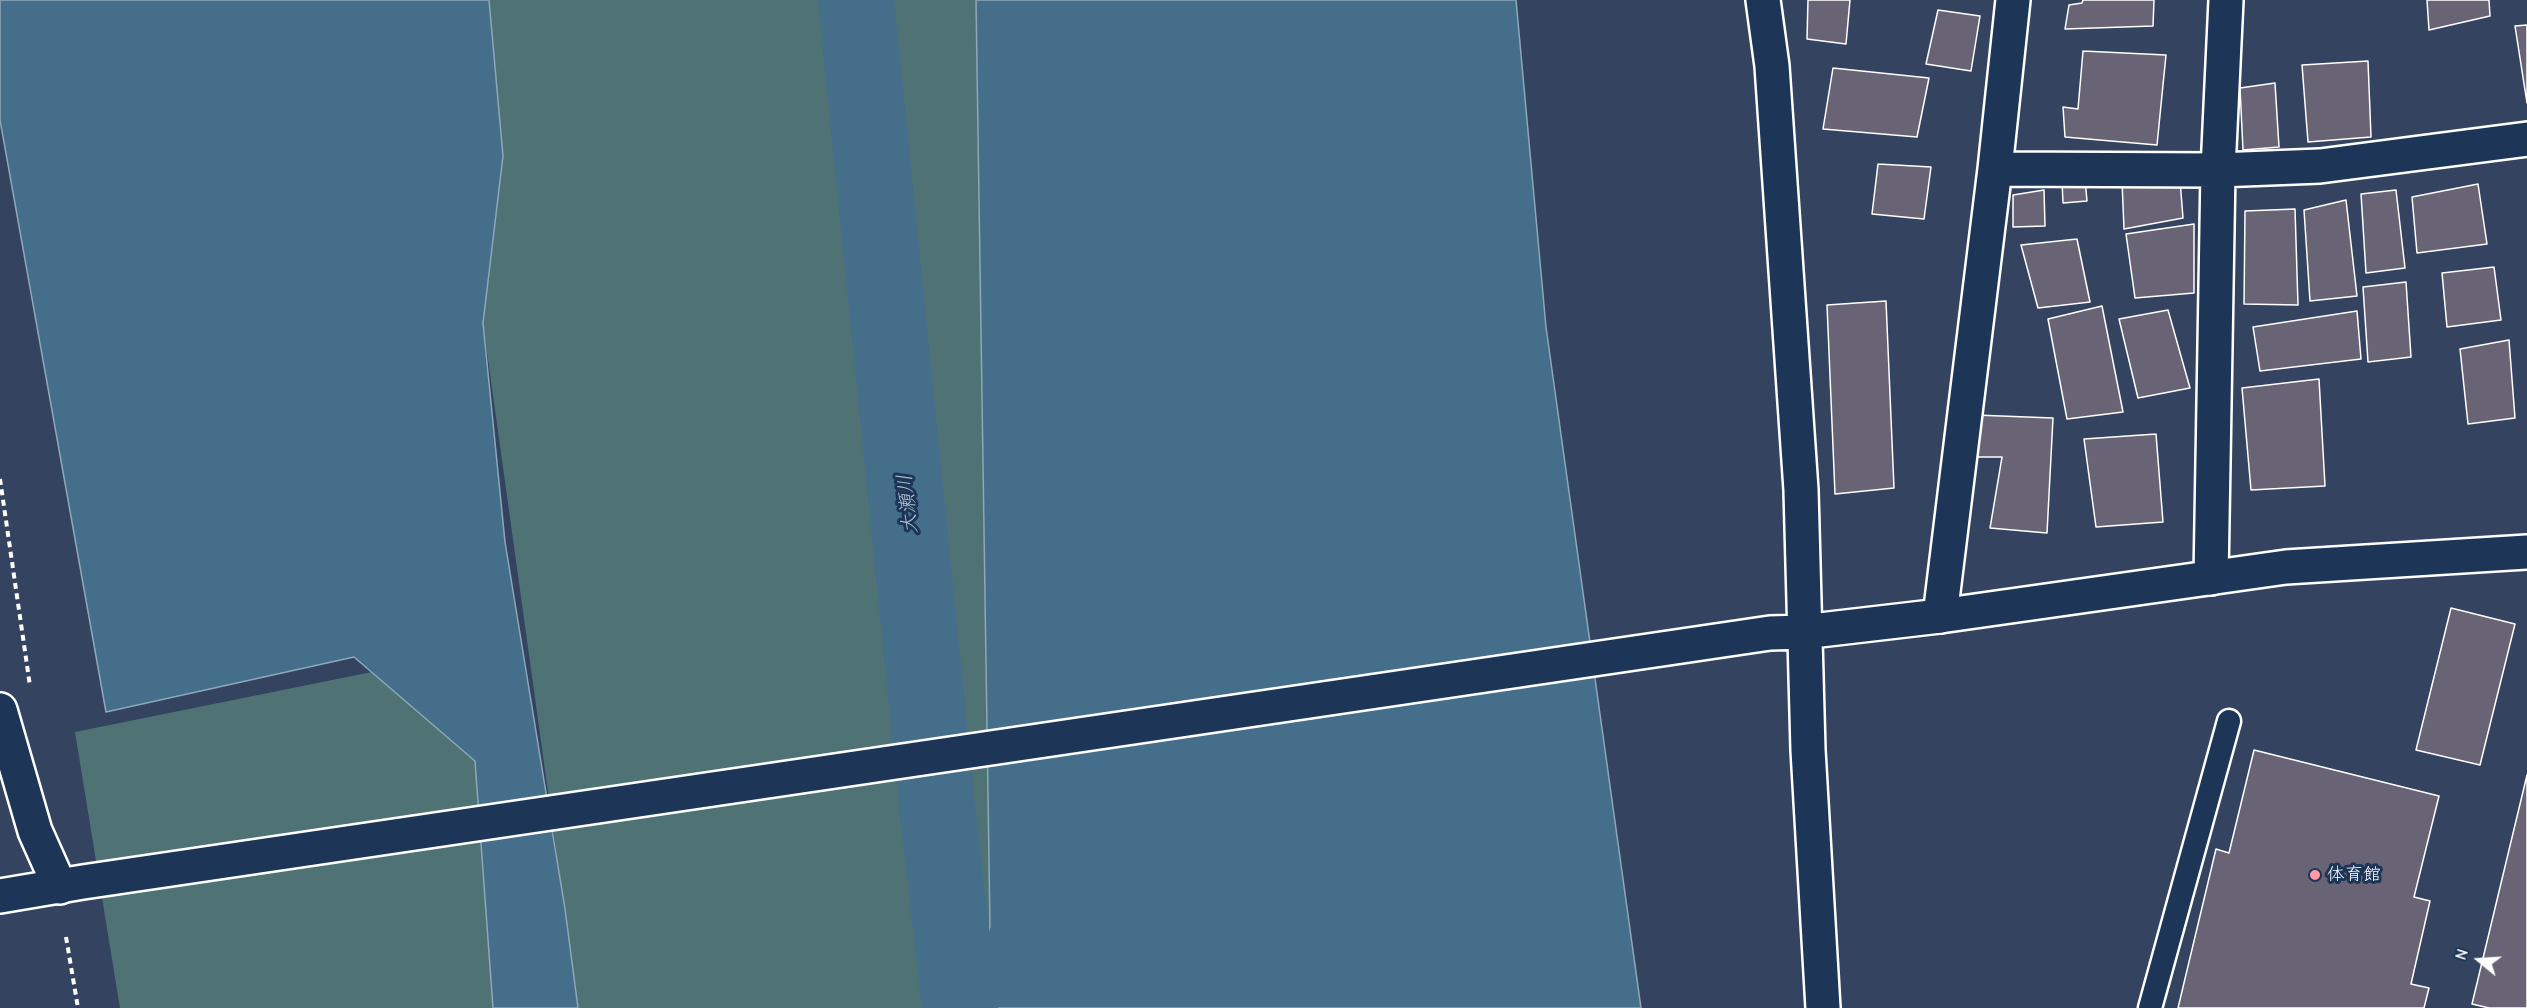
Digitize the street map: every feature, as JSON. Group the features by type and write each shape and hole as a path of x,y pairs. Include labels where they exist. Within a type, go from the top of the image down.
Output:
{"street":[{"path":"1763,0 1772,66 1800,490 1803,632 1823,1008"},
{"path":"1940,616 1995,169 2013,0"},
{"path":"2211,578 2218,170 2226,0"},
{"path":"1995,169 2218,170 2320,166 2527,139"},
{"path":"0,896 1770,633 1803,632 1940,616 2286,567 2527,552"},
{"path":"0,710 35,831 71,884"}],"lane":[{"path":"2150,1008 2229,721"}],"path":[{"path":"0,479 30,691"},
{"path":"66,937 78,1008"}],"green space":[{"path":"489,0 976,0 990,926 969,1008 578,1008 483,323 503,156"},
{"path":"372,672 475,761 493,1008 120,1008 75,732"}],"water":[{"path":"0,0 489,0 503,156 483,323 505,542 565,909 578,1008 493,1008 475,761 354,657 106,712 0,120"},
{"path":"976,0 1516,0 1546,327 1641,1008 970,1008 990,926"}],"building":[{"path":"1808,0 1850,0 1846,44 1807,39"},
{"path":"2083,0 2154,0 2153,26 2065,29 2069,5 2082,3"},
{"path":"2427,0 2489,0 2490,16 2429,30"},
{"path":"1938,10 1980,16 1971,71 1926,64"},
{"path":"2527,25 2527,103 2515,26"},
{"path":"2083,51 2166,55 2157,145 2065,137 2063,107 2078,109"},
{"path":"2368,61 2371,137 2308,142 2302,65"},
{"path":"1833,68 1929,78 1917,137 1823,129"},
{"path":"2275,83 2279,147 2243,150 2240,88"},
{"path":"1878,164 1931,167 1924,219 1872,214"},
{"path":"2085,179 2087,201 2063,203 2062,182"},
{"path":"2180,180 2183,218 2124,229 2122,181"},
{"path":"2478,184 2487,244 2417,253 2412,197"},
{"path":"2044,190 2045,226 2013,227 2013,195"},
{"path":"2396,190 2405,268 2366,273 2361,194"},
{"path":"2346,200 2357,296 2310,301 2304,210"},
{"path":"2295,209 2298,305 2244,304 2245,211"},
{"path":"2194,224 2194,293 2135,298 2126,234"},
{"path":"2077,239 2090,302 2038,308 2021,245"},
{"path":"2494,267 2501,320 2447,327 2442,273"},
{"path":"2406,282 2411,357 2368,362 2363,287"},
{"path":"1886,301 1894,488 1835,494 1827,305"},
{"path":"2102,306 2123,412 2067,419 2048,319"},
{"path":"2168,310 2190,388 2138,398 2119,319"},
{"path":"2357,311 2361,359 2260,371 2253,327"},
{"path":"2509,340 2515,418 2468,424 2460,349"},
{"path":"2319,379 2325,486 2251,490 2242,388"},
{"path":"1975,415 2053,418 2047,533 1990,528 2002,457 1969,457"},
{"path":"2156,434 2163,522 2096,527 2084,439"},
{"path":"2451,608 2515,624 2480,765 2416,750"},
{"name":"体育館","path":"2254,750 2439,796 2414,897 2430,901 2411,984 2429,988 2424,1008 2178,1008 2216,849 2229,853"},
{"path":"2527,775 2527,1008 2489,1008 2472,1004"}],"waterway":[{"name":"大瀬川","path":"856,0 938,816 960,1008"}],"place":[{"name":"体育館","path":"2315,875"}]}
